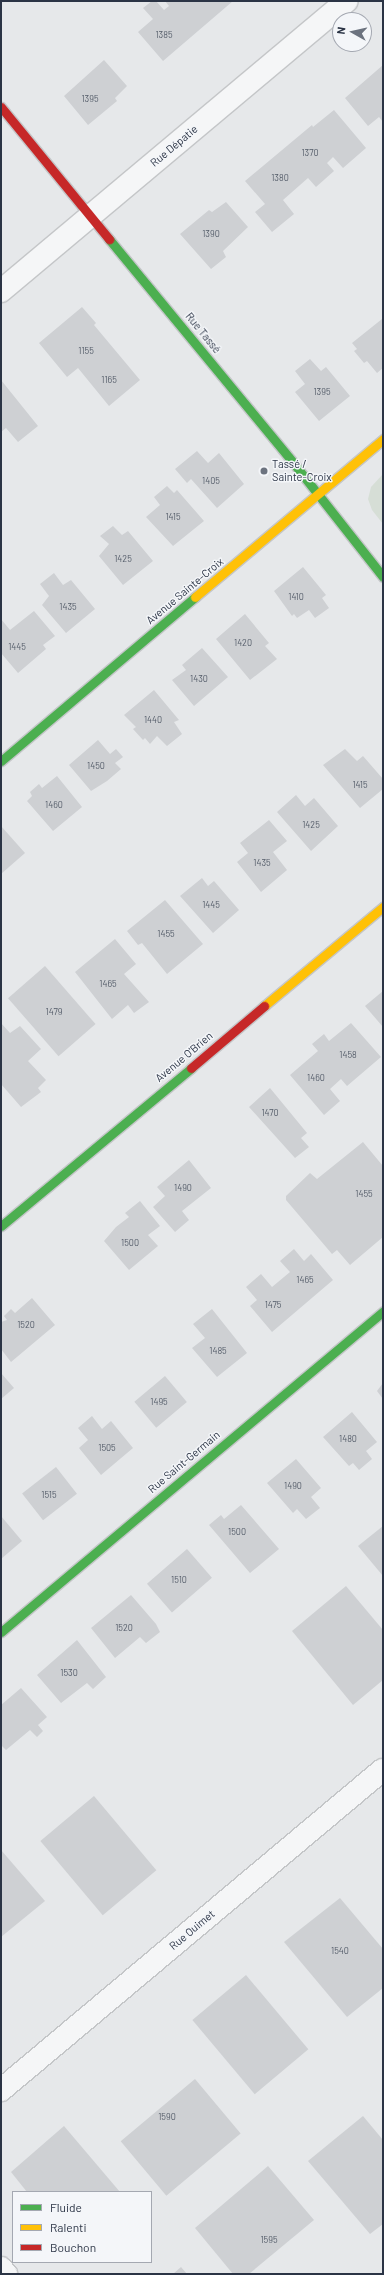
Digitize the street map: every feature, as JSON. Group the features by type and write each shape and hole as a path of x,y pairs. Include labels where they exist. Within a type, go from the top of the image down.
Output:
{"street":[{"name":"Rue Dépatie","path":"1,291 347,1"},
{"name":"Rue Tassé","path":"1,107 318,494 383,578"},
{"name":"Avenue Sainte-Croix","path":"1,761 383,439"},
{"name":"Avenue O'Brien","path":"1,1226 383,907"},
{"name":"Rue Saint-Germain","path":"1,1632 383,1311"},
{"name":"Rue Ouimet","path":"1,2090 383,1770"},
{"path":"1,2268 6,2274"}],"shaded area":[{"path":"383,474 383,524 372,510 368,499 371,487"}],"building":[{"path":"152,1 156,1 164,10 169,6 165,1 233,1 163,61 138,32 153,19 143,8"},
{"path":"104,60 127,86 115,98 117,101 88,125 64,96"},
{"path":"383,65 383,122 379,117 368,126 345,98"},
{"path":"334,110 366,148 343,168 333,157 327,163 334,171 316,187 308,178 283,200 294,214 272,232 255,212 265,204 245,181 312,125 313,127"},
{"path":"226,202 248,227 223,251 226,257 211,269 180,234 209,210 212,212"},
{"path":"82,307 96,323 94,325 140,380 109,406 78,368 67,377 39,343"},
{"path":"382,319 383,368 377,373 367,361 364,363 354,351 357,349 352,343"},
{"path":"310,359 321,371 326,367 350,396 319,421 295,392 305,384 295,371"},
{"path":"1,380 38,426 18,442 6,428 1,432"},
{"path":"197,451 208,463 219,453 244,484 217,508 191,479 187,483 175,469"},
{"path":"167,486 174,493 177,490 204,521 173,546 146,517 160,505 154,497"},
{"path":"113,526 122,535 128,531 153,561 123,585 99,556 109,544 100,536"},
{"path":"303,567 326,595 322,598 329,608 315,618 309,610 297,618 294,614 292,616 274,591"},
{"path":"54,573 63,585 71,580 95,609 66,633 42,605 49,596 40,584"},
{"path":"34,611 55,636 43,645 46,649 18,673 1,653 1,619 10,630"},
{"path":"245,614 269,643 265,646 277,659 250,680 216,639"},
{"path":"202,648 228,677 194,706 172,680 186,670 182,665"},
{"path":"154,690 179,720 174,722 182,734 167,746 157,736 150,744 145,738 143,740 133,729 136,727 124,715"},
{"path":"98,740 110,754 116,749 123,757 115,763 121,769 107,781 91,791 69,765"},
{"path":"345,749 357,761 363,756 383,779 383,789 360,808 323,765"},
{"path":"57,776 82,807 53,831 27,801 32,796 30,792 39,784 42,788"},
{"path":"296,795 305,806 314,798 338,826 311,851 277,812"},
{"path":"269,820 287,841 273,852 287,870 261,892 237,862 248,853 240,843"},
{"path":"1,826 25,853 1,874"},
{"path":"202,878 208,886 214,881 239,910 213,933 180,896"},
{"path":"165,900 203,944 167,974 142,943 138,945 127,931"},
{"path":"115,939 136,964 124,974 149,1002 134,1013 128,1005 112,1019 75,972"},
{"path":"45,966 96,1024 59,1056 8,998"},
{"path":"383,991 383,1027 365,1006"},
{"path":"1,1023 10,1033 20,1026 41,1049 28,1061 46,1080 38,1088 41,1092 21,1107 1,1084"},
{"path":"351,1023 381,1057 347,1086 341,1079 330,1089 340,1101 324,1115 290,1075 318,1051 312,1044 324,1034 329,1041"},
{"path":"270,1088 307,1133 301,1138 309,1147 295,1158 249,1107"},
{"path":"363,1142 383,1166 383,1237 350,1265 337,1250 332,1254 286,1200 286,1196 310,1173 317,1179"},
{"path":"189,1160 211,1188 182,1211 189,1220 175,1232 153,1207 165,1196 157,1187"},
{"path":"140,1201 160,1226 148,1235 158,1246 129,1270 104,1241 116,1227 129,1217 125,1213"},
{"path":"294,1249 304,1261 311,1254 333,1280 272,1332 250,1306 257,1300 246,1287 261,1274 272,1287 290,1272 280,1261"},
{"path":"32,1298 55,1325 11,1362 1,1349 1,1322 7,1320 4,1316 11,1309 15,1313"},
{"path":"212,1309 247,1353 217,1377 192,1348 205,1338 193,1324"},
{"path":"1,1373 14,1388 1,1399"},
{"path":"165,1376 187,1402 156,1428 134,1402"},
{"path":"383,1383 383,1399 377,1391"},
{"path":"352,1412 377,1442 366,1451 372,1459 359,1470 353,1463 349,1466 323,1437"},
{"path":"92,1416 102,1429 111,1421 133,1448 101,1475 79,1448 88,1440 78,1428"},
{"path":"296,1459 321,1488 311,1497 320,1508 306,1519 297,1509 293,1513 267,1483"},
{"path":"56,1467 77,1494 43,1520 22,1493"},
{"path":"241,1505 279,1549 250,1573 209,1525 221,1515 224,1519"},
{"path":"1,1516 22,1541 1,1559"},
{"path":"383,1526 383,1576 358,1546"},
{"path":"187,1549 212,1578 172,1612 147,1584"},
{"path":"346,1586 383,1630 383,1680 353,1705 292,1631"},
{"path":"131,1595 156,1624 160,1632 146,1643 140,1637 115,1658 91,1628"},
{"path":"77,1640 106,1677 93,1689 87,1683 61,1703 37,1675"},
{"path":"21,1688 47,1717 38,1725 43,1731 37,1737 30,1730 6,1750 1,1745 1,1705"},
{"path":"94,1796 156,1870 103,1915 40,1841"},
{"path":"1,1850 45,1901 1,1937"},
{"path":"340,1898 383,1949 383,1988 347,2017 284,1942"},
{"path":"246,1975 308,2049 255,2094 192,2020"},
{"path":"195,2079 241,2133 166,2196 121,2141"},
{"path":"363,2116 383,2140 383,2224 370,2234 308,2161"},
{"path":"64,2126 119,2191 26,2191 11,2172"},
{"path":"268,2166 314,2220 249,2274 233,2274 195,2228"},
{"path":"181,2267 187,2274 173,2274"}],"traffic: fast":[{"path":"109,239 295,465 383,577"},
{"path":"1,761 195,597"},
{"path":"1,1226 191,1068"},
{"path":"1,1632 383,1311"}],"traffic: slow":[{"path":"195,597 383,439"},
{"path":"264,1006 383,907"}],"traffic: jam":[{"path":"1,107 109,239"},
{"path":"191,1068 264,1006"}],"place":[{"name":"Tassé / Sainte-Croix","path":"264,471"}]}
